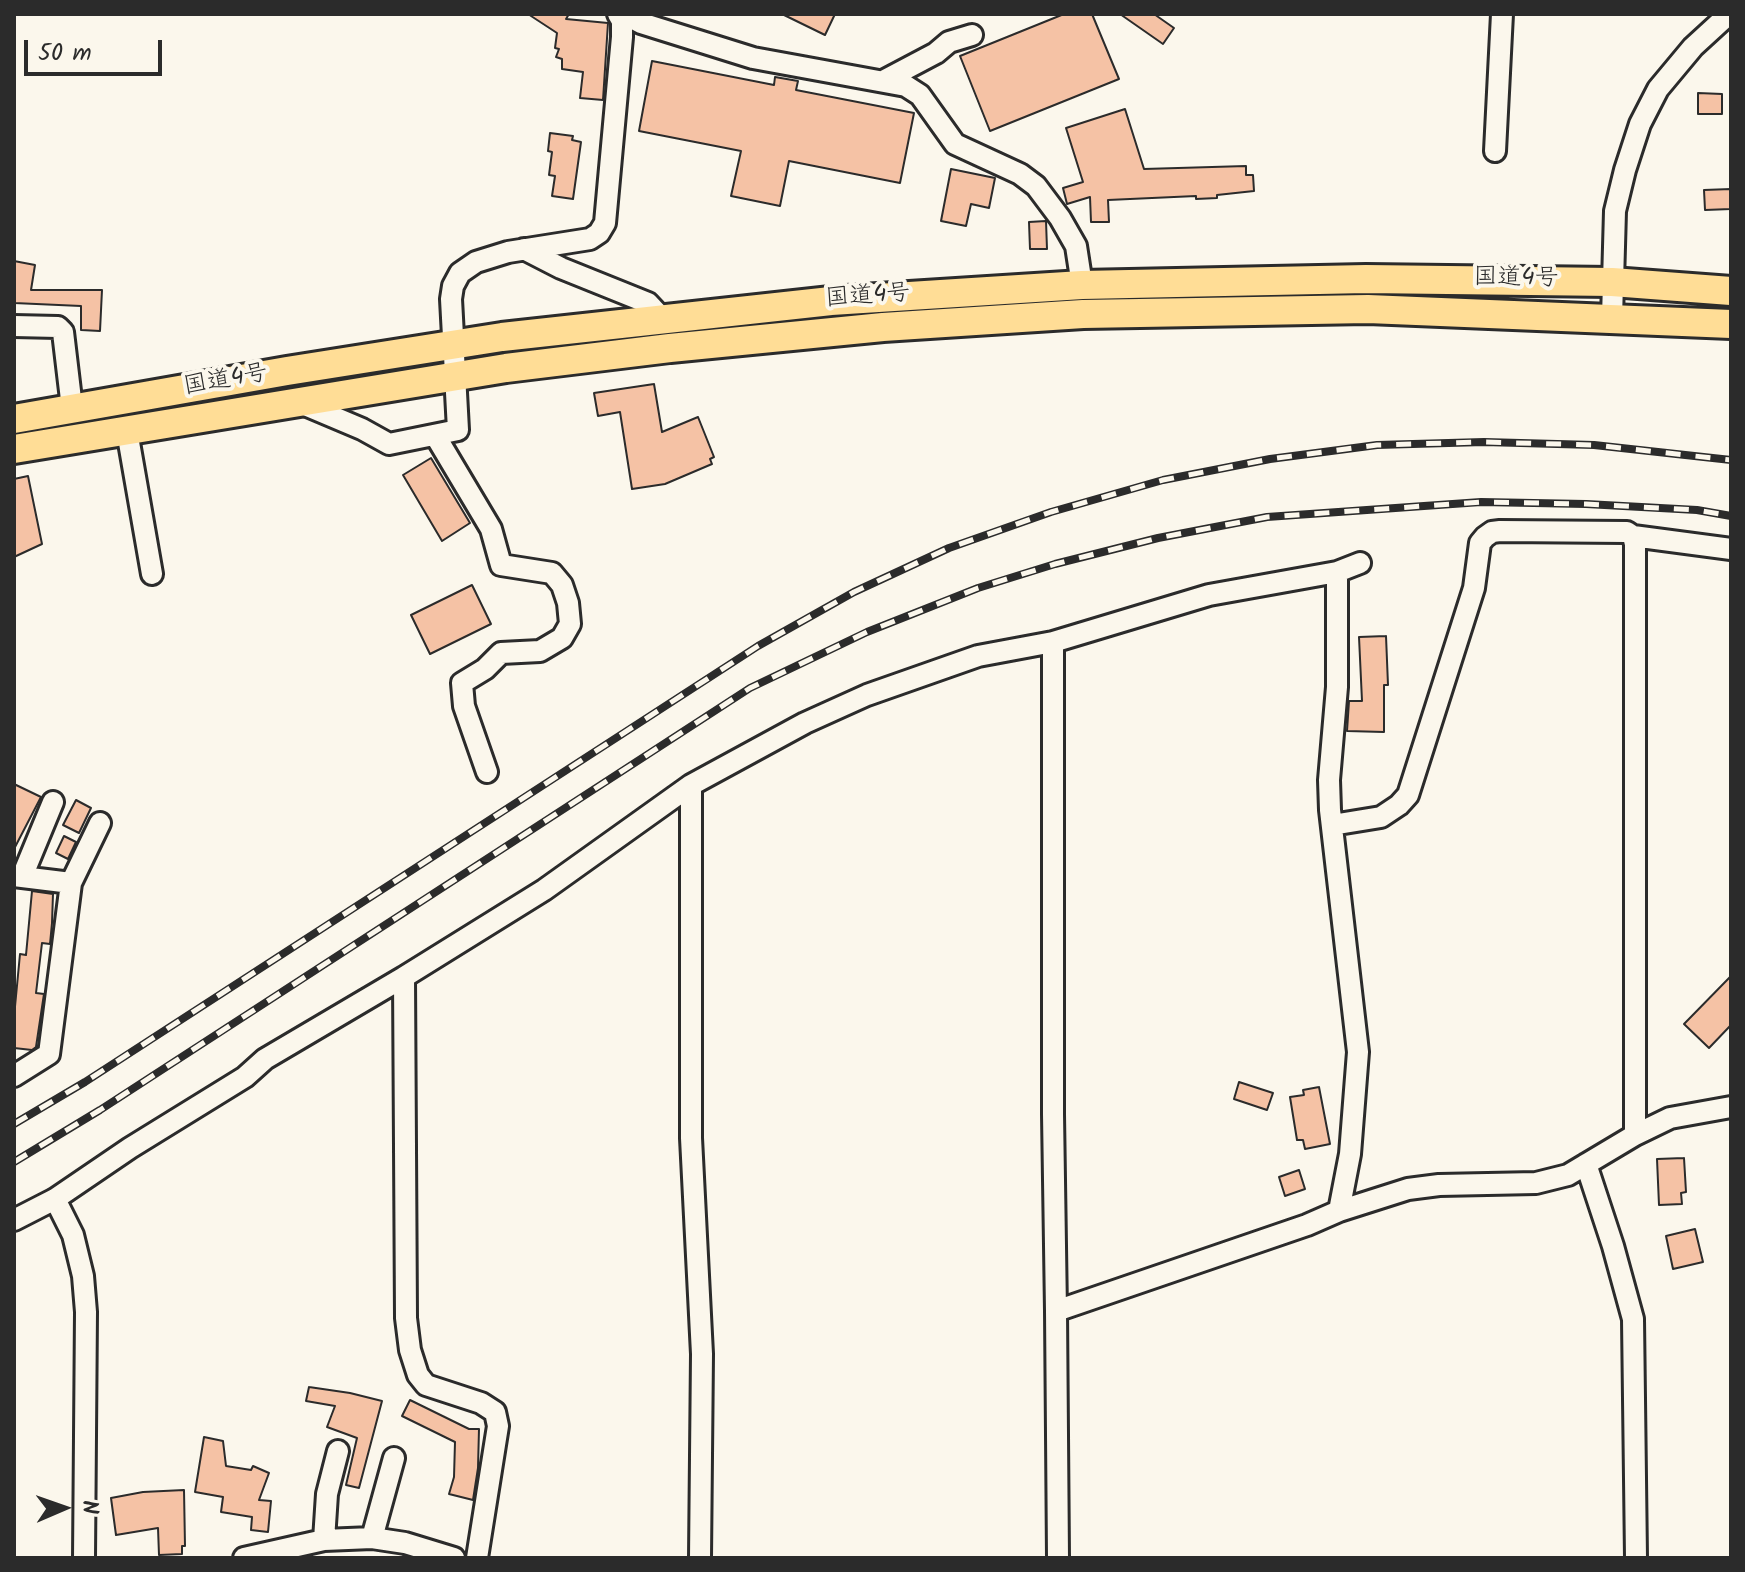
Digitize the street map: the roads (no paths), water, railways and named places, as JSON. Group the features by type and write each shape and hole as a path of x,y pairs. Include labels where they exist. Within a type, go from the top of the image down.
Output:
{"highway":[{"name":"国道4号","path":"14,419 452,346 662,318 831,301 1082,285 1366,279 1612,282 1731,291"},
{"name":"国道4号","path":"14,449 506,368 685,346 883,327 1083,314 1368,309 1731,324"}],"street":[{"path":"621,14 753,58 906,86 920,95 955,144 1020,174 1036,186 1076,246 1082,285"},
{"path":"298,402 389,444 458,430 451,299 460,273 483,259 590,239 599,233 605,223 622,37 621,14"},
{"path":"1495,151 1502,14"},
{"path":"1612,318 1615,211 1640,124 1658,89 1693,47 1729,14"},
{"path":"883,81 936,53 949,42 972,35"},
{"path":"524,249 561,268 648,303 662,318"},
{"path":"14,326 58,327 63,332 72,408"},
{"path":"127,431 152,574"},
{"path":"435,435 491,529 501,565 552,573 562,585 568,603 570,624 562,638 540,651 501,653 485,669 462,683 464,706 487,772"},
{"path":"1332,825 1381,817 1408,795 1474,588 1480,543 1492,532 1627,532 1633,536 1731,549"},
{"path":"1633,536 1635,1135"},
{"path":"14,1220 55,1199 245,1077 265,1059 544,890 691,785 805,723 867,695 978,656 1053,642 1209,595 1337,572 1360,563"},
{"path":"1337,572 1337,687 1329,780 1358,1052 1350,1154 1339,1211"},
{"path":"1053,642 1053,1114 1058,1558"},
{"path":"691,785 691,1138 702,1354 700,1558"},
{"path":"53,802 18,876 71,883"},
{"path":"14,1076 49,1054 71,883 100,823"},
{"path":"404,977 406,1318 410,1350 418,1375 426,1385 481,1403 495,1412 498,1426 477,1558"},
{"path":"1056,1311 1307,1225 1339,1211 1426,1186 1536,1183 1568,1175 1670,1118 1731,1107"},
{"path":"1586,1164 1633,1319 1636,1558"},
{"path":"55,1199 73,1235 83,1276 86,1312 84,1558"},
{"path":"324,1540 327,1494 338,1451"},
{"path":"372,1538 394,1458"},
{"path":"244,1558 324,1540 372,1538 405,1543 454,1558"}],"railway":[{"path":"14,1124 85,1082 758,646 854,592 949,548 1051,512 1163,480 1270,459 1377,445 1484,442 1594,445 1731,460"},
{"path":"14,1162 100,1110 750,688 867,632 978,588 1055,564 1158,538 1267,517 1481,502 1697,510 1731,516"}]}
